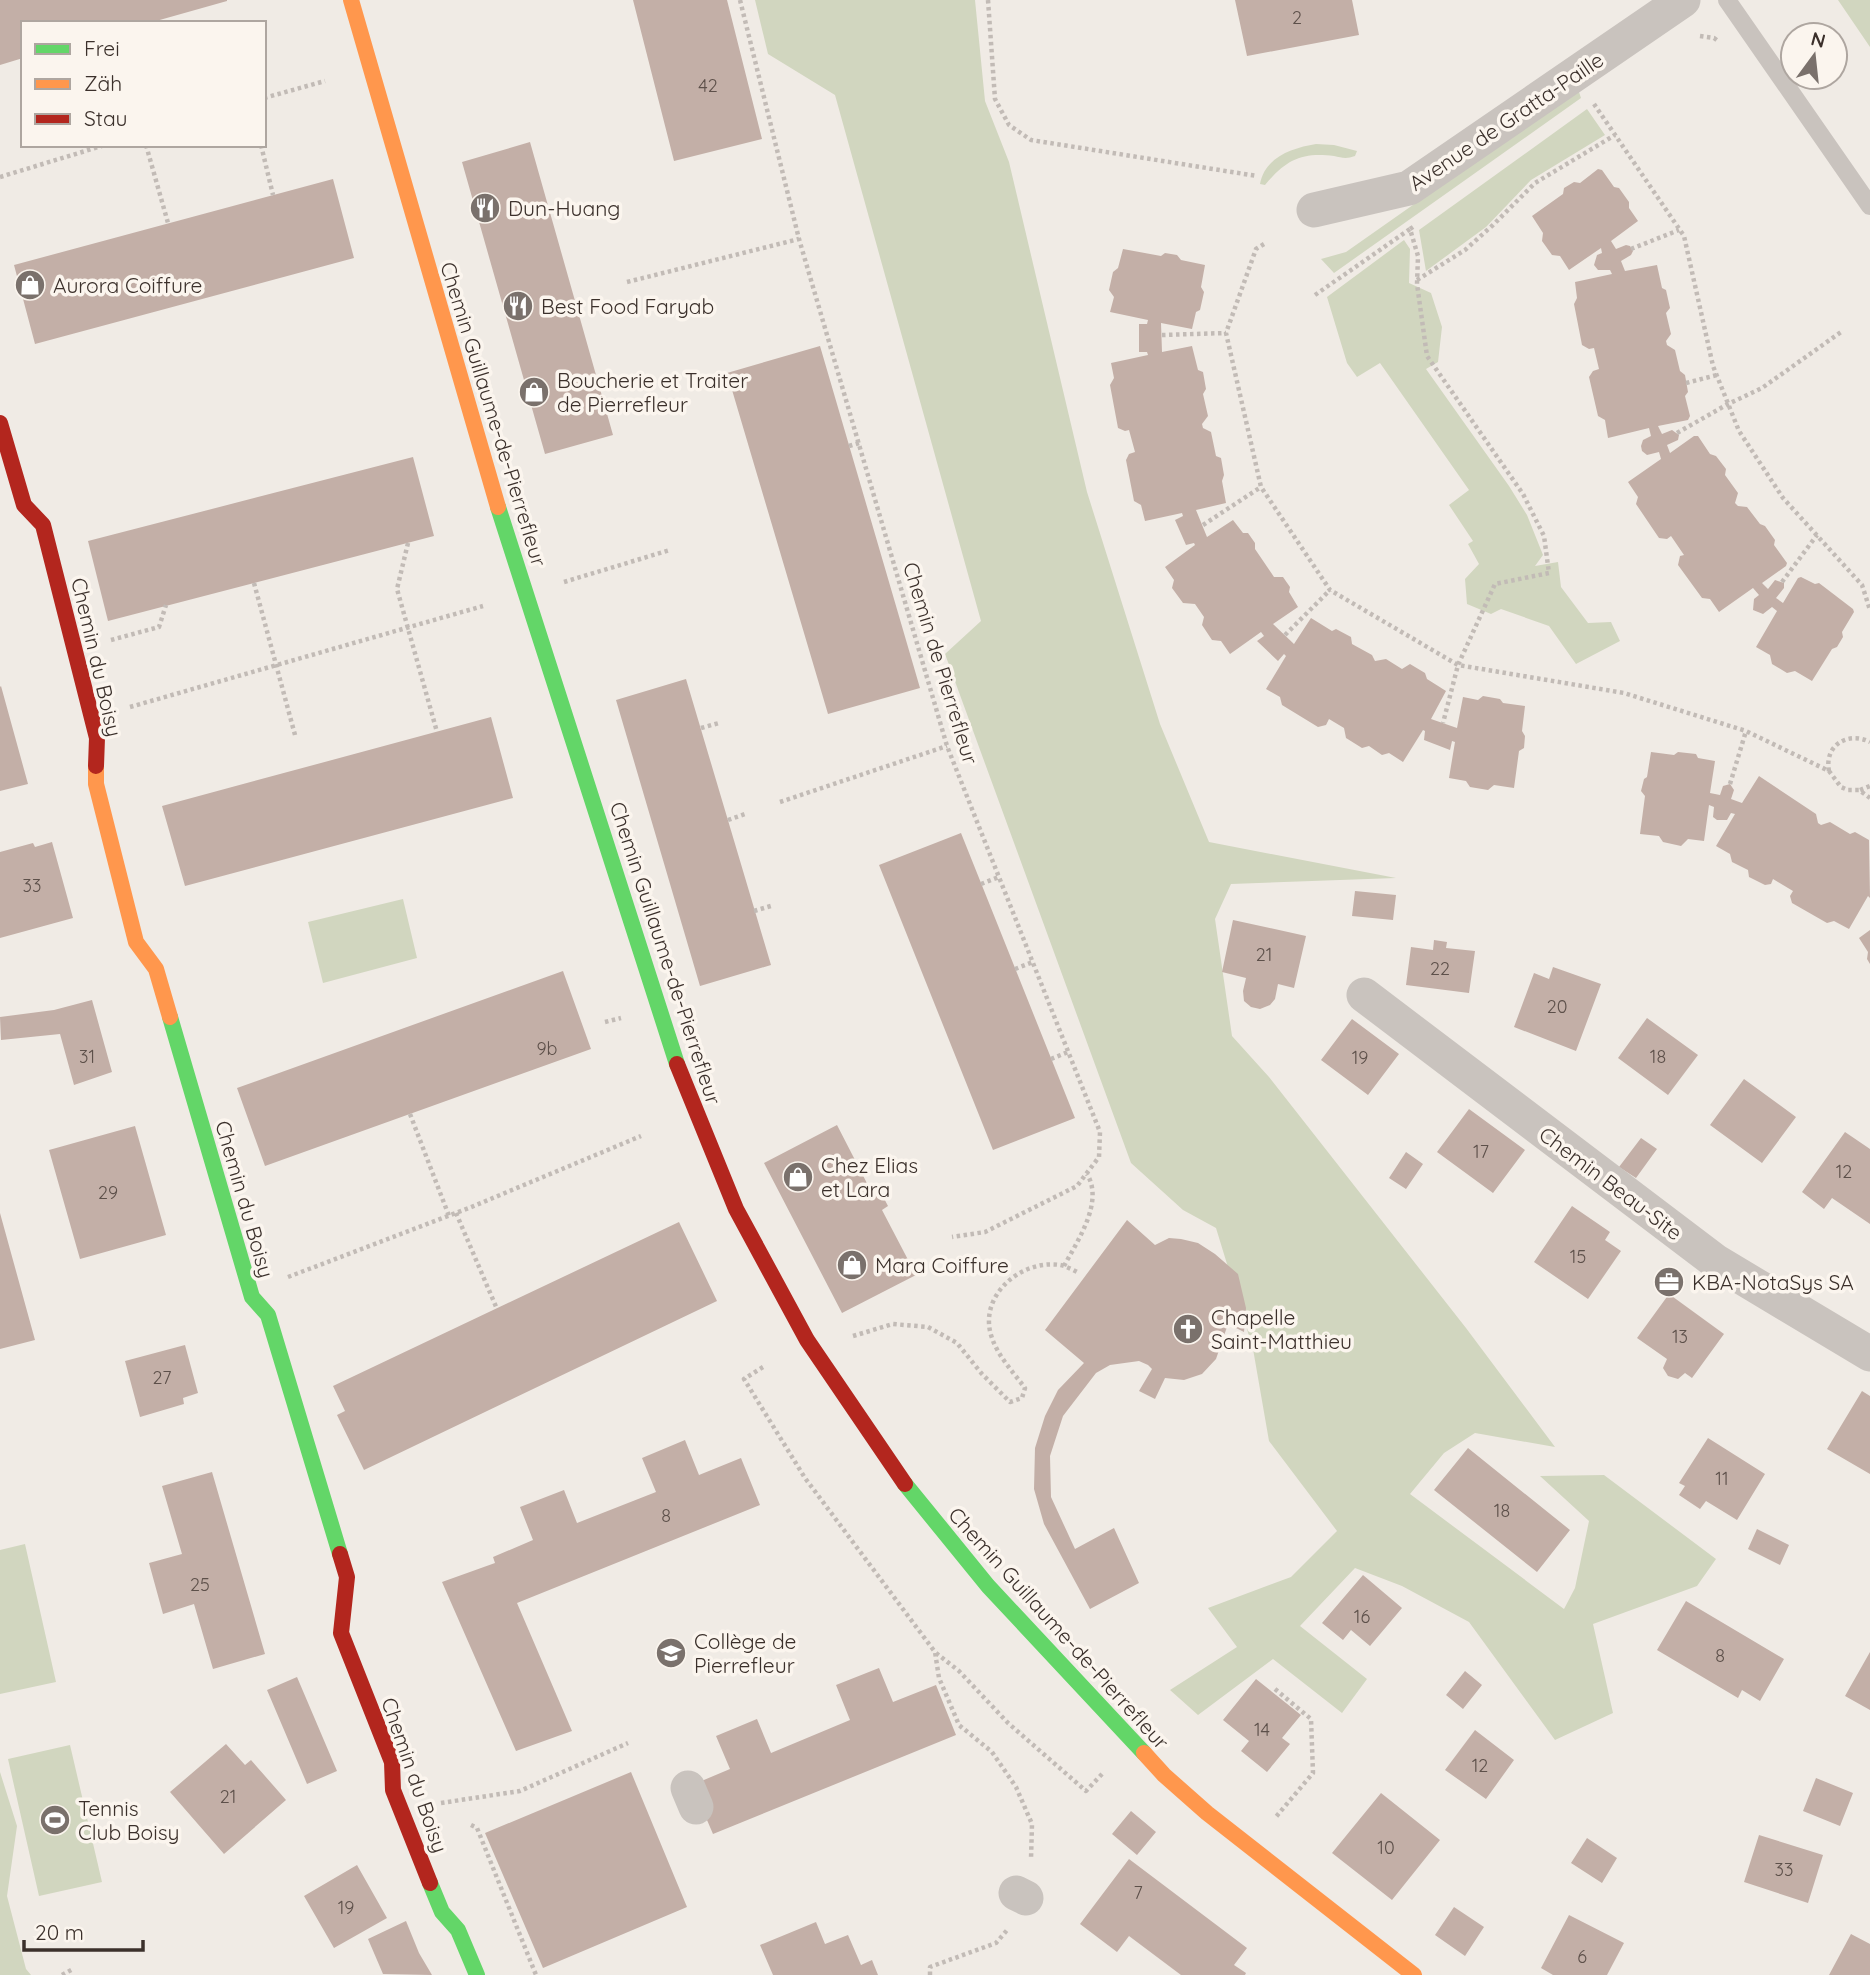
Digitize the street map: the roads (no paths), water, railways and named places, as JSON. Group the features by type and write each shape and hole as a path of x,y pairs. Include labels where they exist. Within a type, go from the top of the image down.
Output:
{"street":[{"name":"Chemin Guillaume-de-Pierrefleur","path":"351,0 493,489 677,1064 736,1209 807,1339 893,1470 988,1586 1164,1775 1208,1813 1414,1975"},
{"name":"Avenue de Gratta-Paille","path":"1314,210 1409,188 1683,0"},
{"name":"Chemin du Boisy","path":"0,423 24,505 43,525 97,738 96,784 136,942 156,969 252,1297 268,1315 346,1577 341,1633 392,1762 393,1790 400,1811 442,1912 458,1930 477,1975"},
{"name":"Chemin Beau-Site","path":"1364,995 1715,1261 1870,1354"}],"lane":[{"path":"1727,0 1870,206"}],"place":[{"name":"Dun-Huang","path":"485,208"},
{"name":"Aurora Coiffure","path":"30,285"},
{"name":"Best Food Faryab","path":"518,306"},
{"name":"Boucherie et Traiter de Pierrefleur","path":"534,392"},
{"name":"Chez Elias et Lara","path":"798,1177"},
{"name":"Mara Coiffure","path":"852,1265"},
{"name":"KBA-NotaSys SA","path":"1669,1282"},
{"name":"Chapelle Saint-Matthieu","path":"1188,1329"},
{"name":"Collège de Pierrefleur","path":"671,1653"},
{"name":"Tennis Club Boisy","path":"55,1820"}]}
